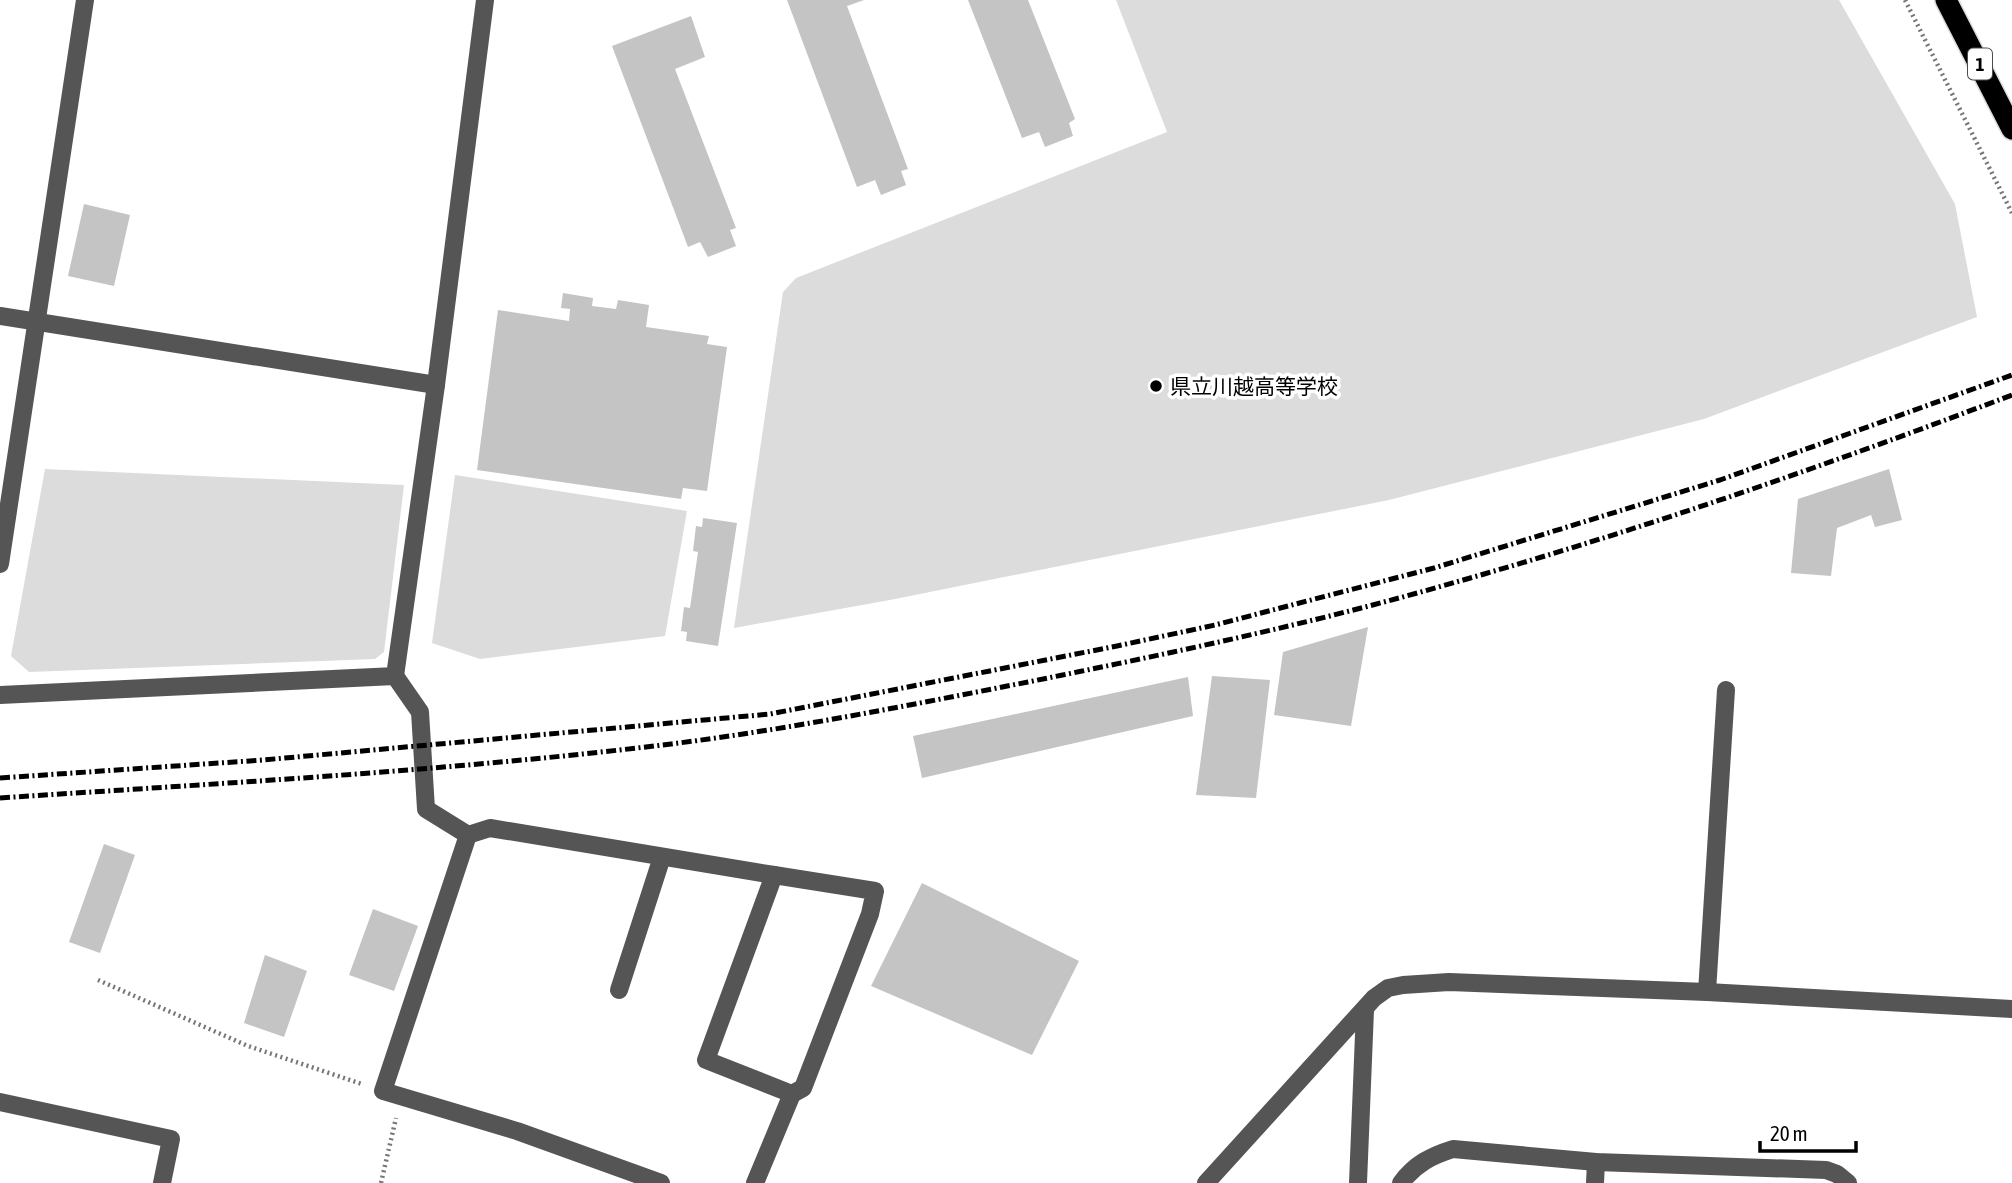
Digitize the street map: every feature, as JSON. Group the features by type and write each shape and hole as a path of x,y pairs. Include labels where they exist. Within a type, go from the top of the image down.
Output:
{"highway":[{"name":"1","path":"1946,0 2012,129"}],"street":[{"path":"0,564 85,0"},
{"path":"485,0 436,386 395,677 420,712 426,809 468,835 490,828 875,891 870,914 803,1087 792,1094 755,1183"},
{"path":"0,316 436,386"},
{"path":"0,695 395,677"},
{"path":"1707,992 1726,690"},
{"path":"468,835 383,1091 517,1131 655,1182"},
{"path":"619,990 662,857"},
{"path":"774,875 706,1060 792,1094"},
{"path":"1206,1183 1374,998 1388,988 1450,982 1707,992 2012,1009"},
{"path":"1358,1183 1365,1010"},
{"path":"0,1102 171,1139 167,1182"},
{"path":"1401,1183 1418,1164 1453,1149 1596,1162 1826,1170 1848,1183"},
{"path":"1595,1183 1596,1162"}],"path":[{"path":"1905,0 2012,213"},
{"path":"98,980 248,1046 383,1091"},
{"path":"381,1183 401,1096"}],"shaded area":[{"path":"1116,0 1839,0 1955,204 1977,317 1704,419 1389,500 890,600 734,628 783,292 796,278 1167,132"},
{"path":"45,469 404,485 384,652 375,659 29,672 11,656"},
{"path":"455,475 687,511 665,636 480,659 432,643"}],"building":[{"path":"787,0 864,0 847,6 908,169 901,171 906,185 881,195 875,180 857,187"},
{"path":"968,0 1028,0 1075,119 1069,123 1073,136 1045,147 1039,132 1022,138"},
{"path":"691,16 705,57 675,69 736,228 730,230 736,246 708,257 700,242 688,247 612,46"},
{"path":"84,204 130,215 114,286 68,276"},
{"path":"563,293 593,298 592,306 616,309 618,300 649,305 646,327 709,336 707,344 727,347 707,491 683,488 681,499 477,470 498,310 569,321 570,309 561,308"},
{"path":"1889,469 1902,520 1875,527 1871,515 1837,528 1831,576 1791,573 1798,499"},
{"path":"703,518 737,523 718,646 686,641 687,632 681,631 684,607 690,608 698,552 693,551 696,526 702,527"},
{"path":"1368,627 1351,726 1274,715 1283,652"},
{"path":"1212,676 1270,680 1256,798 1196,795"},
{"path":"1188,677 1193,716 922,778 913,736"},
{"path":"104,844 135,855 100,953 69,942"},
{"path":"922,883 1079,961 1032,1055 871,986"},
{"path":"373,909 418,926 394,991 349,975"},
{"path":"265,955 307,971 284,1037 244,1023"}],"railway":[{"path":"0,778 263,760 770,714 1117,646 1215,625 1434,568 1720,480 2012,375"},
{"path":"0,798 336,776 671,744 850,716 1028,682 1288,626 1514,565 1729,497 2012,395"}],"place":[{"name":"県立川越高等学校","path":"1156,386"}]}
